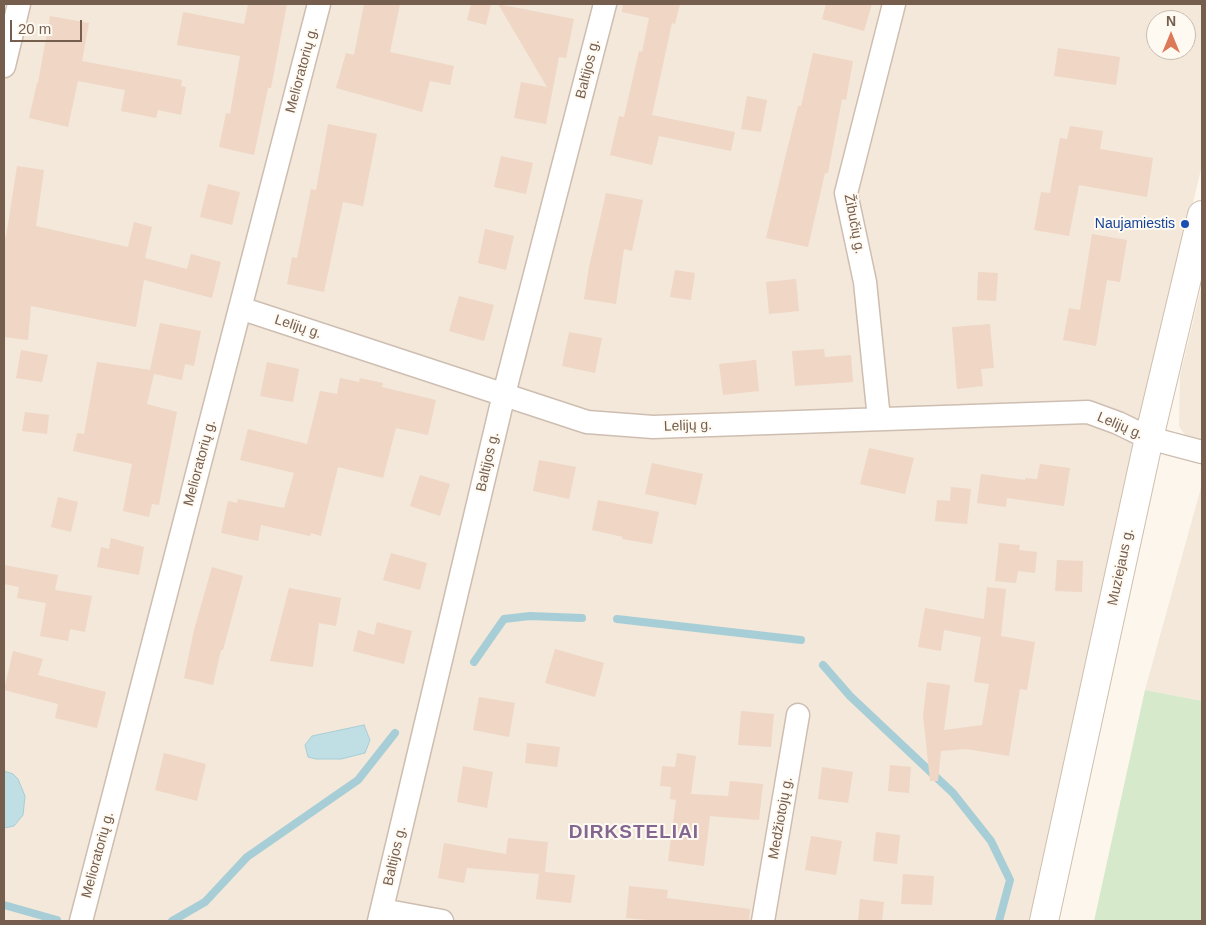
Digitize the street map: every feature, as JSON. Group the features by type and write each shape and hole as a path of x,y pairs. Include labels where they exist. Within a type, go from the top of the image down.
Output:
{"main road":[{"name":"Muziejaus g.","path":"1044,921 1149,438 1202,214"}],"street":[{"path":"4,66 19,4"},
{"name":"Melioratorių g.","path":"81,921 319,4"},
{"name":"Baltijos g.","path":"380,916 504,394 604,4"},
{"name":"Žibučių g.","path":"879,419 866,282 846,193 894,4"},
{"name":"Lelijų g.","path":"240,308 587,422 653,427 1088,412 1118,423 1149,438 1202,452"},
{"name":"Medžiotojų g.","path":"763,921 798,715"},
{"path":"380,916 442,921"}],"shaded area":[{"path":"4,4 1202,4 1202,165 1143,412 1030,921 4,921"},
{"path":"1202,284 1202,460 1179,426 1180,376"},
{"path":"1202,484 1202,701 1145,690"}],"green space":[{"path":"1145,690 1202,701 1202,921 1094,921"}],"water":[{"path":"364,725 370,740 365,753 341,759 316,759 308,757 305,745 312,736"},
{"path":"4,771 13,774 18,779 25,796 23,815 14,826 4,828"}],"building":[{"path":"248,4 287,4 271,88 268,88 254,155 219,147 226,113 230,114 240,56 177,45 183,12 244,24"},
{"path":"364,4 400,4 390,52 454,66 450,85 430,81 422,112 336,88 346,53 354,55"},
{"path":"471,4 491,4 486,25 467,20"},
{"path":"498,4 574,19 566,58 559,57 546,124 514,118 521,82 547,87"},
{"path":"623,4 680,4 675,24 672,23 652,115 735,132 731,151 659,136 652,165 610,155 619,116 624,117 639,51 642,52 649,18 622,12"},
{"path":"826,4 872,4 864,31 822,19"},
{"path":"50,16 89,23 82,61 182,80 181,86 186,87 181,115 158,110 156,118 121,111 125,90 78,81 68,127 29,118 38,83"},
{"path":"1058,48 1120,57 1116,85 1054,76"},
{"path":"813,53 853,61 846,100 842,99 828,173 825,173 808,247 766,238"},
{"path":"747,96 767,100 761,132 741,129"},
{"path":"328,124 377,134 363,206 343,202 324,292 287,284 292,257 297,258 311,189 316,190"},
{"path":"1070,126 1103,131 1100,149 1153,158 1147,197 1079,185 1069,236 1034,230 1041,192 1050,193 1060,138 1067,139"},
{"path":"501,156 533,163 526,194 494,187"},
{"path":"17,166 44,170 36,226 128,247 134,222 152,227 145,258 187,269 191,254 221,262 212,298 144,280 136,327 31,306 28,340 4,337 4,237 6,237"},
{"path":"208,184 240,192 232,225 200,217"},
{"path":"606,193 643,200 632,251 624,249 616,304 584,299 589,267"},
{"path":"485,229 514,236 506,270 478,263"},
{"path":"1092,234 1127,240 1120,282 1107,280 1096,346 1063,340 1069,308 1080,310"},
{"path":"675,270 695,273 691,300 670,297"},
{"path":"978,272 998,273 996,301 977,300"},
{"path":"796,279 799,311 769,314 766,282"},
{"path":"459,296 494,305 484,341 449,331"},
{"path":"160,323 201,331 194,366 185,364 182,380 154,374 147,404 177,412 159,505 152,504 149,517 123,511 132,464 73,451 77,433 84,434 97,362 150,370"},
{"path":"990,324 994,368 981,369 983,386 957,389 952,327"},
{"path":"569,332 602,338 595,373 562,366"},
{"path":"824,349 825,357 851,355 853,382 795,386 792,351"},
{"path":"21,350 48,355 42,382 16,378"},
{"path":"756,360 759,391 723,395 719,364"},
{"path":"267,362 299,369 293,402 260,396"},
{"path":"340,378 359,382 360,378 383,383 382,387 436,400 428,435 396,428 383,478 338,467 321,536 311,533 310,536 261,525 258,541 221,533 228,501 237,503 238,499 284,508 294,473 240,460 248,429 307,444 320,391 337,394"},
{"path":"25,412 49,415 47,434 22,431"},
{"path":"869,448 914,458 905,494 860,484"},
{"path":"539,460 576,467 569,499 533,491"},
{"path":"652,463 703,474 696,505 645,494"},
{"path":"1040,464 1070,468 1064,506 1007,498 1006,507 977,503 981,474 1025,480 1025,478 1037,479"},
{"path":"420,475 450,484 440,516 410,506"},
{"path":"951,487 971,489 967,524 935,521 937,500 950,501"},
{"path":"58,497 78,502 71,532 51,527"},
{"path":"598,500 659,512 652,544 622,539 623,537 592,530"},
{"path":"111,538 144,547 139,575 97,567 101,547 109,549"},
{"path":"999,543 1020,545 1019,550 1037,552 1035,573 1018,571 1016,583 995,581"},
{"path":"391,553 427,563 420,590 383,580"},
{"path":"1057,560 1083,561 1082,592 1055,591"},
{"path":"4,565 58,575 55,590 92,596 85,632 70,629 68,641 40,636 46,603 17,598 19,587 4,584"},
{"path":"212,567 243,576 223,650 221,650 213,685 184,678 194,630"},
{"path":"987,587 1006,589 1001,636 1035,642 1027,690 1020,689 1009,756 966,749 941,751 938,781 930,781 923,715 927,682 950,685 944,730 982,725 989,684 974,682 981,637 944,630 941,651 918,647 925,608 984,619"},
{"path":"289,588 341,598 336,626 319,623 313,667 270,661"},
{"path":"377,622 412,631 404,664 353,651 358,630 374,635"},
{"path":"555,649 604,663 595,697 545,683"},
{"path":"13,651 43,659 38,675 106,692 97,728 55,718 58,704 4,690"},
{"path":"479,697 515,703 509,737 473,730"},
{"path":"741,711 774,714 771,747 738,745"},
{"path":"527,743 560,747 557,767 525,763"},
{"path":"164,753 206,764 197,801 155,790"},
{"path":"677,753 696,756 691,794 728,796 730,781 763,784 759,820 710,816 704,866 668,861 676,800 670,799 671,787 660,786 662,766 675,767"},
{"path":"890,765 911,767 909,793 888,791"},
{"path":"463,766 493,772 487,808 457,802"},
{"path":"822,767 853,772 848,803 818,799"},
{"path":"876,832 900,835 897,864 873,861"},
{"path":"811,836 842,841 836,875 805,870"},
{"path":"508,838 548,842 545,872 575,875 571,903 536,899 539,874 467,868 464,883 438,878 444,843 506,854"},
{"path":"903,874 934,876 932,905 901,904"},
{"path":"629,886 668,890 667,898 750,909 749,921 661,921 626,918"},
{"path":"860,899 884,902 882,921 858,921"}],"waterway":[{"path":"474,662 504,619 530,616 582,618"},
{"path":"617,619 801,640"},
{"path":"823,665 850,696 953,793 991,841 1010,880 999,921"},
{"path":"172,921 205,902 247,857 358,780 395,733"},
{"path":"4,905 57,920"}],"place":[{"name":"Naujamiestis","path":"1185,224"}],"district":[{"name":"DIRKSTELIAI","path":"634,833"}]}
